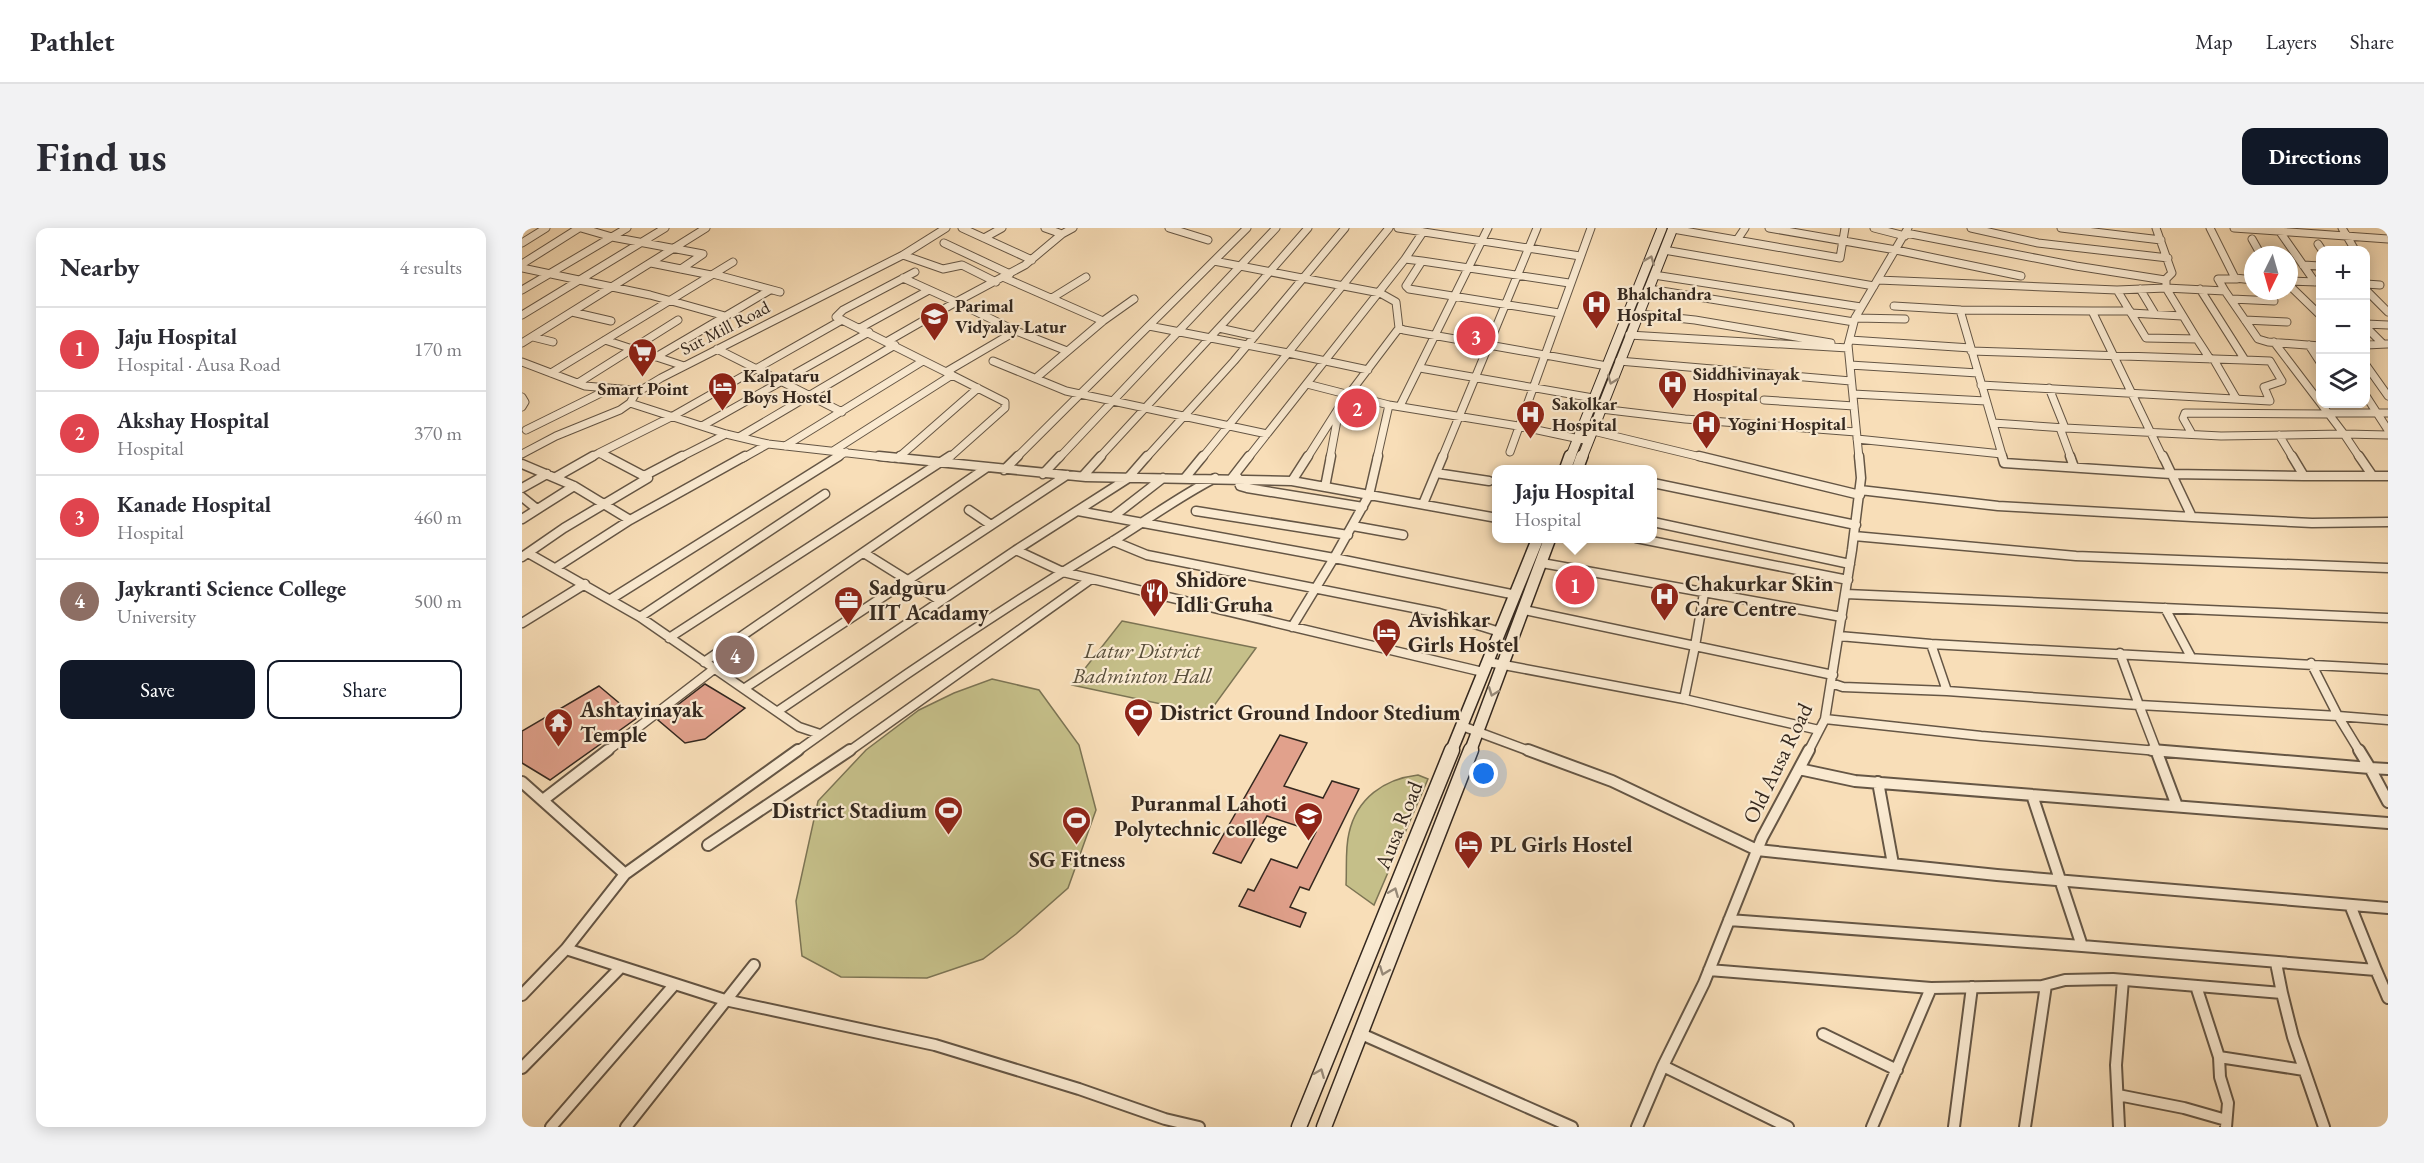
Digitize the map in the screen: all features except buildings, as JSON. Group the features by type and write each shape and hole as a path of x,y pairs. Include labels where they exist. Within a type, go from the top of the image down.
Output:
{"main road":[{"path":"1567,465 1662,228"},
{"path":"1581,465 1629,335 1673,228"},
{"name":"Ausa Road","path":"1299,1127 1536,543"},
{"path":"1324,1127 1504,664 1548,543"}],"street":[{"path":"522,243 546,228"},
{"path":"522,266 580,228 640,243 675,247 703,254 681,269"},
{"path":"522,290 627,228"},
{"path":"522,315 665,228"},
{"path":"522,344 706,228"},
{"path":"962,228 1032,260"},
{"path":"984,238 1002,228"},
{"path":"1045,228 1062,234"},
{"path":"739,437 811,396 956,302 1008,276 1045,252 1062,234 1073,228"},
{"path":"1169,228 1208,240"},
{"path":"1004,470 1247,228"},
{"path":"1043,474 1114,402 1276,228"},
{"path":"1083,476 1308,228"},
{"path":"778,711 1016,550 1127,479 1255,336 1345,228"},
{"path":"1185,478 1389,228"},
{"path":"1398,228 1423,232 1436,231 1481,241 1580,256"},
{"path":"1400,406 1488,228"},
{"path":"1423,504 1537,228"},
{"path":"1510,452 1590,228"},
{"path":"1673,228 1696,230 1737,240 1839,258 1845,228"},
{"path":"1737,240 1745,228"},
{"path":"1769,228 1794,230 2021,276"},
{"path":"1874,228 1906,232 2076,266 2165,280"},
{"path":"1971,228 2038,243 2168,258"},
{"path":"2061,228 2161,240"},
{"path":"2156,228 2172,273 2165,280"},
{"path":"2210,228 2237,279"},
{"path":"2234,228 2388,238"},
{"path":"2342,228 2353,246"},
{"path":"2381,228 2388,238"},
{"name":"Sut Mill Road","path":"630,403 636,393 684,366 903,255 945,229"},
{"path":"1791,250 1794,230"},
{"path":"1235,478 1267,434 1380,293 1423,232"},
{"name":"Old Ausa Road","path":"1637,1127 1709,970 1757,850 1825,719 1860,493 1849,345 1854,320 1906,232"},
{"path":"2280,232 2303,265 2316,279"},
{"path":"2252,239 2256,246"},
{"path":"944,243 1052,298 1103,321"},
{"path":"1664,250 1876,283 2225,291"},
{"path":"903,255 943,269 962,265 996,282"},
{"path":"1405,259 1569,283"},
{"path":"1214,261 1380,293 1397,302 1399,328 1340,406 1292,481"},
{"path":"1422,261 1406,286 1409,289 1559,313"},
{"path":"550,373 733,262"},
{"path":"651,263 712,274 780,292"},
{"path":"2303,265 2316,266"},
{"path":"522,266 550,274 615,285 673,299 725,316"},
{"path":"669,638 943,463 1005,408 1005,402 892,343 836,317 843,310 915,272"},
{"path":"1654,275 1861,308"},
{"path":"1052,298 1086,277"},
{"path":"903,278 1016,331 1067,351"},
{"path":"2244,279 2217,279 2258,339 2316,346"},
{"path":"2165,280 2166,288 2182,316 2236,398"},
{"path":"2298,283 2316,282"},
{"path":"2370,284 2380,285"},
{"path":"1648,289 1854,320 1905,319"},
{"path":"2140,289 2155,314"},
{"path":"2200,289 2245,360"},
{"path":"656,357 770,290"},
{"path":"860,328 929,290"},
{"path":"2117,290 2146,338 2197,339"},
{"path":"2298,293 2316,311"},
{"path":"2370,294 2387,309"},
{"path":"1036,378 1103,321 1134,299"},
{"path":"2232,300 2274,301"},
{"path":"2306,301 2316,302"},
{"path":"2370,302 2377,302"},
{"path":"1894,306 1960,310 2130,312 2182,316"},
{"path":"1960,310 2004,463 2171,474 2388,476"},
{"path":"2092,311 2192,518"},
{"path":"572,312 611,321"},
{"path":"1639,314 1695,320 1849,345"},
{"path":"578,383 678,320"},
{"path":"556,477 673,416 842,320"},
{"path":"2245,320 2287,322"},
{"path":"2370,325 2388,325"},
{"path":"1149,326 1327,359 1368,370"},
{"path":"1219,328 1255,336"},
{"path":"1399,328 1607,366"},
{"path":"2370,329 2386,344"},
{"path":"833,451 1016,331"},
{"path":"702,426 869,332"},
{"path":"1629,335 1784,346 1849,345 2270,361 2282,381 2264,387 2270,401 2131,391 1982,385"},
{"path":"533,337 553,342"},
{"path":"605,340 684,366"},
{"path":"2274,342 2344,434 2372,476"},
{"path":"2370,345 2386,344"},
{"path":"2309,345 2316,356"},
{"path":"717,349 842,412"},
{"path":"786,446 923,361"},
{"path":"993,361 1080,394 1267,434"},
{"path":"1620,361 1851,381"},
{"path":"522,362 578,383 608,389 625,389 636,393"},
{"path":"1850,365 1978,373"},
{"path":"1420,368 1593,398"},
{"path":"2370,371 2388,396"},
{"path":"1307,384 1389,405 1518,426 1589,441"},
{"path":"898,458 978,388"},
{"path":"2049,388 2074,467"},
{"path":"525,430 608,389"},
{"path":"1853,393 1986,401"},
{"path":"522,398 525,402 522,407"},
{"path":"1764,400 1854,406"},
{"path":"2370,402 2388,430"},
{"path":"522,454 630,403 726,434 768,444 1043,474 1127,479 1235,478 1292,481 1492,517"},
{"path":"1292,627 1348,536 1369,495 1389,405"},
{"path":"1325,487 1340,406"},
{"path":"2350,408 2353,413"},
{"path":"1601,409 1857,435 2002,454"},
{"path":"2192,434 2183,418 2185,413 2388,413"},
{"path":"1993,423 2192,434 2388,435"},
{"path":"1593,431 1860,493 1998,506 2192,518 2312,523 2388,522"},
{"path":"644,476 726,434"},
{"path":"2279,435 2304,476"},
{"path":"557,567 630,520 768,444"},
{"path":"611,599 846,452"},
{"path":"525,555 648,478 599,453"},
{"path":"522,464 574,486 630,520"},
{"path":"704,662 986,468"},
{"path":"522,488 547,474"},
{"path":"1436,474 1489,480"},
{"path":"745,688 1067,475"},
{"path":"1114,516 1163,478"},
{"path":"522,995 566,949 626,874 819,734 1063,572 1184,494 1215,478"},
{"path":"1235,478 1240,486 1247,488 1363,507"},
{"path":"1657,484 1856,525"},
{"path":"522,519 574,486"},
{"path":"640,617 825,494"},
{"path":"522,497 537,509"},
{"path":"969,510 991,525"},
{"path":"1078,511 1334,558 1516,596"},
{"path":"1196,511 1348,536"},
{"path":"1657,523 1850,564"},
{"path":"1353,526 1403,535"},
{"path":"1854,536 2076,556 2388,568"},
{"path":"1113,541 1147,555 1439,613 1500,632"},
{"path":"1657,542 1848,580"},
{"path":"1016,550 1063,572 1292,627 1485,667 1504,664 1684,699 1819,730"},
{"path":"864,553 941,601"},
{"path":"525,555 557,567 611,599 745,688 799,727 819,734"},
{"path":"1542,563 1842,617"},
{"path":"708,845 843,755 1091,579"},
{"path":"522,623 585,585"},
{"path":"1684,699 1704,593"},
{"path":"1846,594 2166,608 2228,608 2388,618"},
{"path":"2166,608 2191,657"},
{"path":"1524,610 1695,646 1832,679 1843,687 1947,691 2388,720"},
{"path":"1839,636 1931,644 2388,669"},
{"path":"1931,644 1947,691"},
{"path":"2120,653 2177,806"},
{"path":"2311,663 2338,716 2388,802"},
{"path":"543,800 714,669"},
{"path":"1825,719 1981,736 2388,769"},
{"path":"1462,726 1612,781 1757,850 2061,880 2388,908"},
{"path":"1799,769 1855,782 2388,823"},
{"path":"522,782 626,874"},
{"path":"1878,782 1893,864"},
{"path":"2032,795 2082,946"},
{"path":"2350,905 2388,997"},
{"path":"1729,920 2376,970"},
{"path":"566,949 725,1000 935,1045 1079,1089 1165,1119 1199,1127"},
{"path":"2276,963 2304,1070 2325,1127"},
{"path":"626,1127 754,965"},
{"path":"522,1068 621,967"},
{"path":"1709,970 1931,988 2046,985 2065,980 2123,980 2282,993"},
{"path":"2119,1127 2116,1065 2123,980"},
{"path":"551,1127 674,985"},
{"path":"2025,1127 2046,985"},
{"path":"2118,1095 2184,1108 2226,1123 2228,1103 2220,1077 2219,1057 2196,986"},
{"path":"1954,1127 1972,987"},
{"path":"1872,1127 1931,988"},
{"path":"1359,1033 1572,1127"},
{"path":"1823,1034 1897,1070"},
{"path":"2219,1057 2304,1070"},
{"path":"1663,1066 1788,1127"}],"green space":[{"name":"Latur District Badminton Hall","path":"1122,621 1256,648 1208,714 1072,685"},
{"name":"District Stadium","path":"992,679 1039,690 1079,745 1096,810 1068,888 1016,934 983,959 927,978 841,977 802,956 796,901 818,801 866,750 919,710 954,693"},
{"path":"1418,775 1428,779 1374,905 1346,885 1347,845 1353,821 1365,800 1374,792 1394,781"}],"place":[{"name":"Bhalchandra Hospital","path":"1596,330"},
{"name":"Kanade Hospital","path":"1476,336"},
{"name":"Parimal Vidyalay Latur","path":"934,342"},
{"name":"Smart Point","path":"643,378"},
{"name":"Akshay Hospital","path":"1357,408"},
{"name":"Siddhivinayak Hospital","path":"1672,410"},
{"name":"Kalpataru Boys Hostel","path":"722,412"},
{"name":"Sakolkar Hospital","path":"1531,440"},
{"name":"Yogini Hospital","path":"1707,450"},
{"name":"Jaju Hospital","path":"1575,585"},
{"name":"Shidore Idli Gruha","path":"1155,618"},
{"name":"Chakurkar Skin Care Centre","path":"1664,622"},
{"name":"Sadguru IIT Acadamy","path":"848,626"},
{"name":"Jaykranti Science College","path":"735,655"},
{"name":"Avishkar Girls Hostel","path":"1387,658"},
{"name":"District Ground Indoor Stedium","path":"1139,738"},
{"name":"Ashtavinayak Temple","path":"559,748"},
{"name":"District Stadium","path":"948,836"},
{"name":"Puranmal Lahoti Polytechnic college","path":"1308,842"},
{"name":"SG Fitness","path":"1077,846"},
{"name":"PL Girls Hostel","path":"1469,870"}]}
